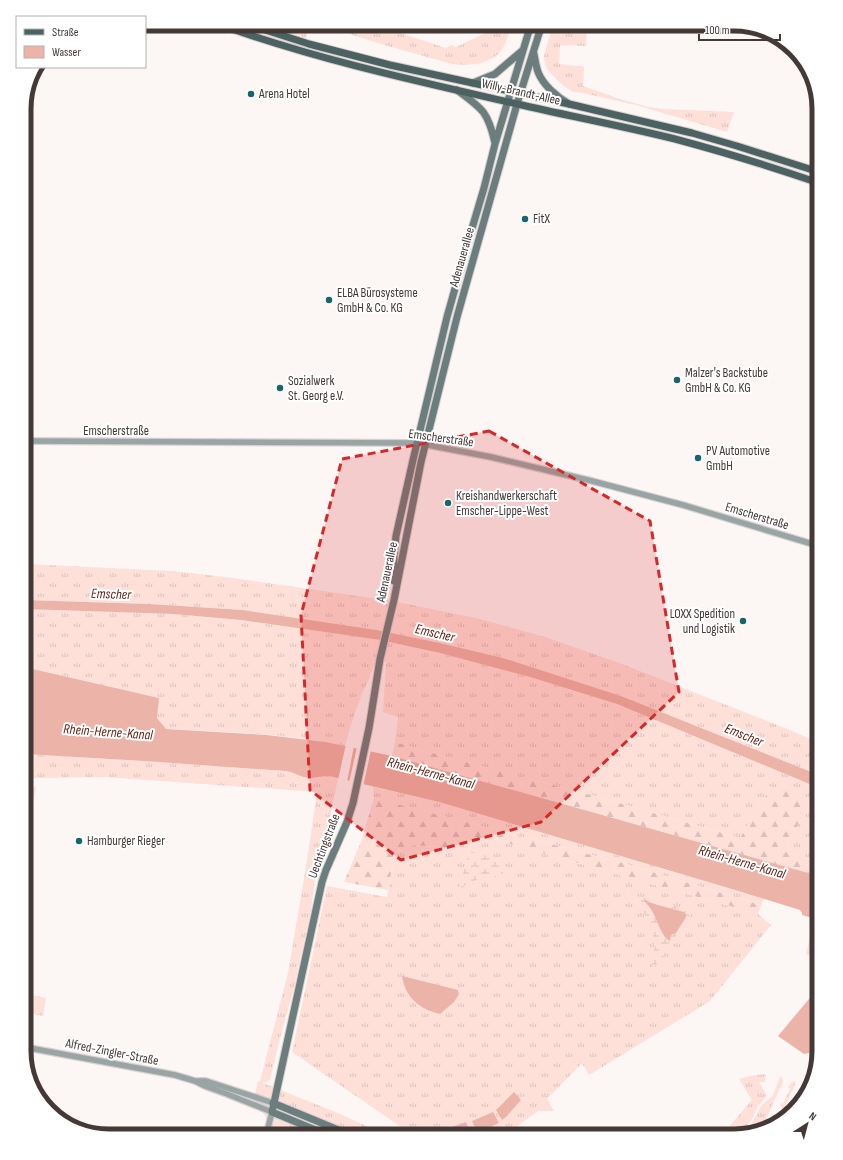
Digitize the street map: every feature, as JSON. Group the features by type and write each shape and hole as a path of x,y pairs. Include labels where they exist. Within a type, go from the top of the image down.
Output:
{"main road":[{"name":"Willy-Brandt-Allee","path":"239,31 339,62 517,104 676,139 812,181"},
{"name":"Willy-Brandt-Allee","path":"270,31 346,54 692,133 812,170"},
{"name":"Adenauerallee","path":"391,611 396,536 448,316 507,101 529,31"},
{"name":"Adenauerallee","path":"391,611 421,462 458,317 517,104 540,31"},
{"path":"473,83 495,74 513,60 523,49"},
{"path":"534,52 538,73 544,83 569,104"},
{"path":"457,90 473,101 485,114 491,126 495,144"},
{"name":"Uechtingstraße","path":"272,1112 322,882 347,822 355,790 366,742 381,654 391,611"},
{"path":"273,1103 336,1129"},
{"path":"272,1112 313,1129"}],"street":[{"name":"Emscherstraße","path":"31,441 418,443 484,455 592,480 684,505 812,544"},
{"name":"Alfred-Zingler-Straße","path":"31,1048 206,1081 273,1103"},
{"name":"Alfred-Zingler-Straße","path":"195,1080 205,1086 272,1112"},
{"name":"Uechtingstraße","path":"268,1129 272,1112"}],"highlighted area":[{"path":"489,431 650,521 679,692 541,822 401,860 310,790 301,615 342,459"}],"green space":[{"path":"284,31 308,31 306,38"},
{"path":"340,31 394,31 446,48 451,45 456,47 490,31 509,31 503,48 493,58 480,63 466,65 452,64"},
{"path":"551,31 587,31 586,46 560,45 559,64 584,67 583,86 613,97 648,107 734,112 727,132 636,105 573,92 558,81 547,69 544,56"},
{"path":"31,564 173,571 233,578 392,601 476,618 545,637 617,662 812,740 812,772 621,696 503,658 377,630 243,610 149,604 31,600"},
{"path":"31,609 173,614 241,620 380,640 440,653 530,677 617,704 812,785 812,860 783,851 809,807 771,787 740,838 598,797 395,742 398,717 383,712 386,662 379,658 374,665 363,691 345,746 301,738 234,732 166,729 157,718 159,698 31,669"},
{"path":"395,742 598,797 740,838 771,787 793,792 809,807 783,851 812,860 812,874 392,756"},
{"path":"31,754 286,771 308,778 325,776 338,778 325,843 318,857 311,910 293,992 270,1080 263,1083 338,1113 373,1129 268,1129 269,1122 254,1099 288,973 317,792 104,777 31,778"},
{"path":"31,786 36,787 32,808 31,807"},
{"path":"373,787 439,802 764,899 761,905 626,864 374,798"},
{"path":"374,798 626,864 761,905 758,914 486,837 452,848 414,845 395,853 388,890 344,882 361,842"},
{"path":"486,837 758,914 771,925 710,1001 589,1075 582,1063 547,1099 554,1111 538,1111 514,1129 404,1129 292,1052 327,886 387,897 395,853 414,845 452,848"},
{"path":"469,851 506,861 502,875 500,877 485,877 481,874 479,879 459,889"},
{"path":"630,894 692,912 652,971 654,959 654,938 648,920","holes":["644,901 650,901 654,904 684,912 686,914 686,917 674,934 671,935 671,939 664,934 653,913"]},
{"path":"810,938 812,938 812,956 806,954"},
{"path":"31,995 46,998 43,1016 31,1013"},
{"path":"766,1074 765,1082 759,1082 767,1096 758,1106 751,1121 747,1125 743,1128 727,1129 752,1100 739,1079"},
{"path":"780,1077 782,1077 783,1081 781,1088 764,1123 748,1127 761,1106 773,1095"},
{"path":"793,1081 796,1082 783,1111 778,1115 782,1107 780,1106 781,1103 783,1104 790,1089 788,1087"}],"water":[{"path":"31,600 149,604 243,610 377,630 440,643 503,658 621,696 812,772 812,785 617,704 530,677 440,653 380,640 241,620 173,614 31,609"},
{"name":"Rhein-Herne-Kanal","path":"31,669 159,698 157,718 166,729 267,735 326,742 392,756 812,874 812,918 802,915 800,910 439,802 329,776 309,778 286,771 31,754"},
{"path":"644,900 684,912 686,914 686,917 676,933 671,935 670,941 665,936 654,914"},
{"path":"402,976 458,990 459,994 454,1002 440,1014 432,1012 414,1001 406,990"},
{"path":"812,995 812,1052 804,1054 778,1036"},
{"path":"514,1092 521,1100 502,1120 496,1110"},
{"path":"493,1112 499,1123 486,1129 475,1129 472,1121"},
{"path":"466,1122 469,1129 447,1129"}],"pier":[{"path":"346,744 354,746 347,782 338,780"},
{"path":"357,747 371,750 363,787 349,783"}],"place":[{"name":"Arena Hotel","path":"251,94"},
{"name":"FitX","path":"525,219"},
{"name":"ELBA Bürosysteme GmbH & Co. KG","path":"329,300"},
{"name":"Malzer's Backstube GmbH & Co. KG","path":"677,380"},
{"name":"Sozialwerk St. Georg e.V.","path":"280,388"},
{"name":"PV Automotive GmbH","path":"698,458"},
{"name":"Kreishandwerkerschaft Emscher-Lippe-West","path":"448,503"},
{"name":"LOXX Spedition und Logistik","path":"743,621"},
{"name":"Hamburger Rieger","path":"79,841"}],"water label":[{"name":"Emscher","path":"111,594"},
{"name":"Emscher","path":"435,633"},
{"name":"Emscher","path":"744,735"}]}
